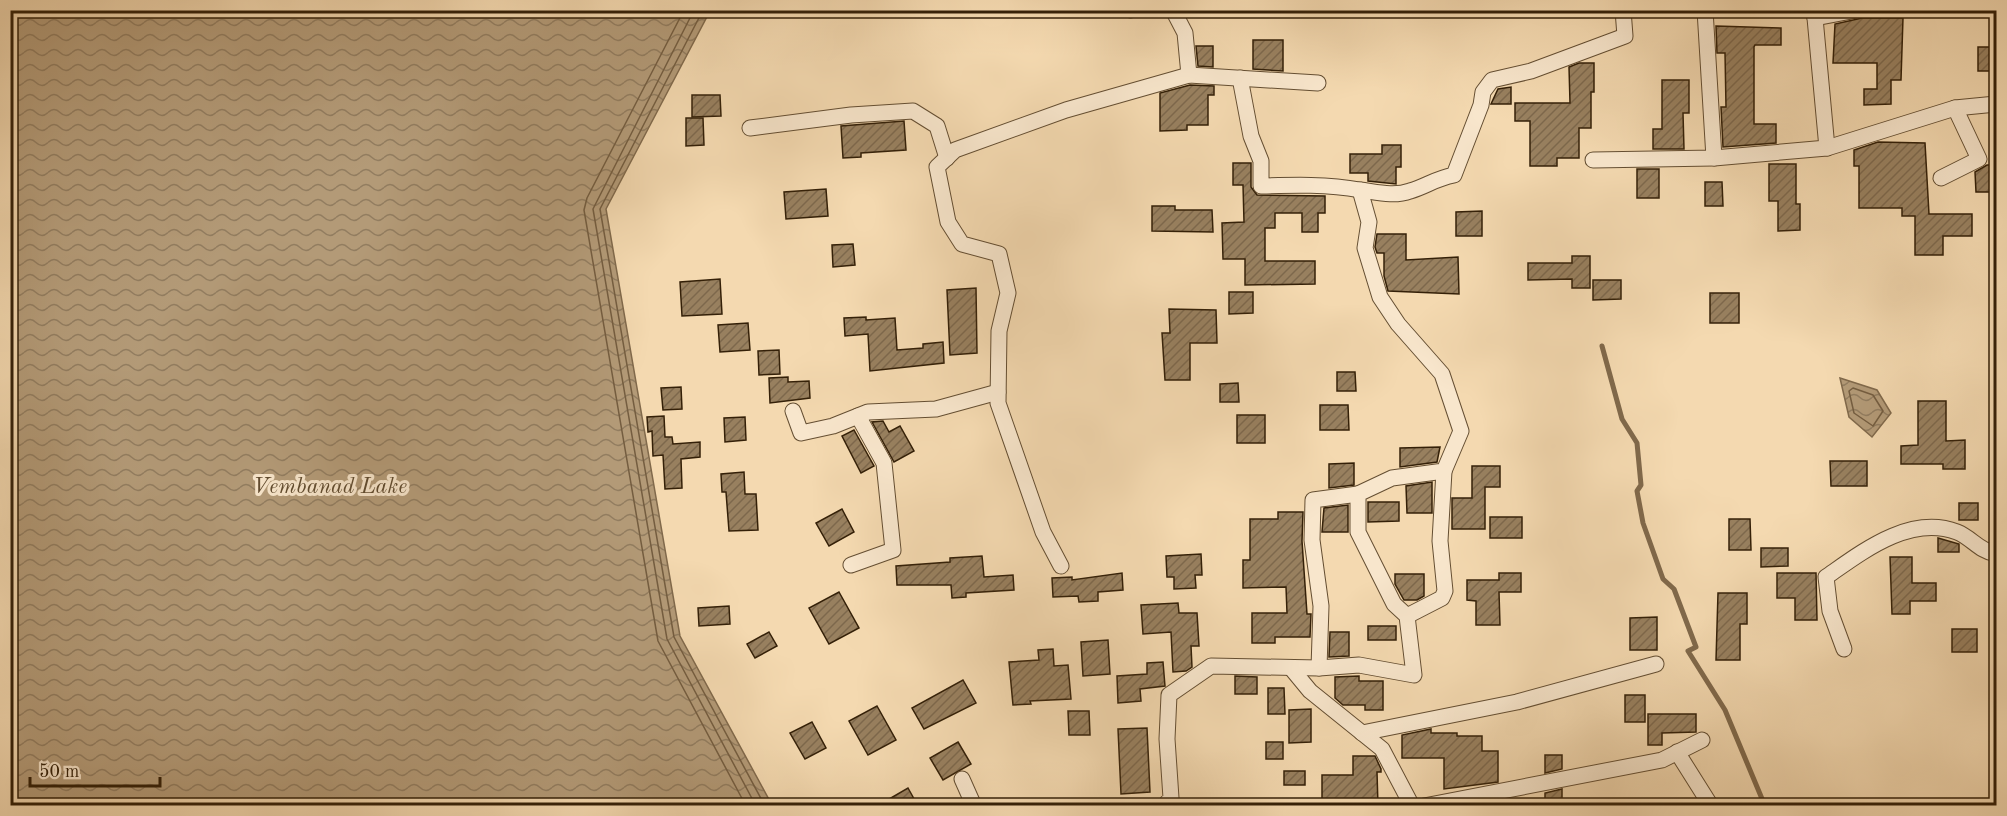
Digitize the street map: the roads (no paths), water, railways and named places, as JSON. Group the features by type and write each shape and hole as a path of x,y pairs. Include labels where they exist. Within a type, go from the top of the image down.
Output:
{"street":[{"path":"1173,10 1185,33 1189,75"},
{"path":"1240,78 1251,136 1261,161 1261,186 1295,185 1360,190 1375,194 1410,192 1434,179 1454,175 1481,105 1483,92 1492,80 1532,71 1625,36 1623,10"},
{"path":"1705,10 1714,159"},
{"path":"1827,148 1815,14 1857,10"},
{"path":"1061,566 1043,532 998,403 999,332 1008,293 999,254 962,244 948,222 937,166 955,150 1066,110 1189,75 1318,83"},
{"path":"1593,160 1714,159 1827,148 1955,108 1996,104"},
{"path":"1941,178 1979,159 1955,108"},
{"path":"750,128 851,115 913,111 937,126 947,158"},
{"path":"1360,190 1368,222 1365,248 1380,297 1398,324 1442,374 1461,431 1444,471 1440,541 1445,591 1442,598 1407,616"},
{"path":"793,411 801,433 833,426 868,412 936,409 998,392"},
{"path":"851,565 893,550 884,463 858,416"},
{"path":"1319,668 1321,606 1312,540 1313,500 1359,494 1392,478 1444,471"},
{"path":"1164,806 1171,798 1167,739 1169,695 1211,666 1319,668 1359,665 1414,675 1407,616 1394,604 1358,532 1359,494"},
{"path":"1844,649 1830,611 1826,578 1856,556 1904,529 1957,532 1984,552 1996,554"},
{"path":"1362,733 1517,702 1656,664"},
{"path":"1291,668 1310,691 1382,749 1412,806"},
{"path":"1424,806 1478,800 1662,760 1702,740"},
{"path":"1677,753 1711,806"},
{"path":"963,779 974,806"}],"water":[{"name":"Vembanad Lake","path":"10,11 710,11 606,209 680,636 772,805 11,805"},
{"path":"1840,378 1877,390 1891,413 1872,437 1849,417"}],"waterway":[{"path":"1602,346 1622,419 1637,443 1641,485 1637,491 1643,523 1663,579 1674,589 1696,647 1688,651 1725,710 1765,806"}]}
